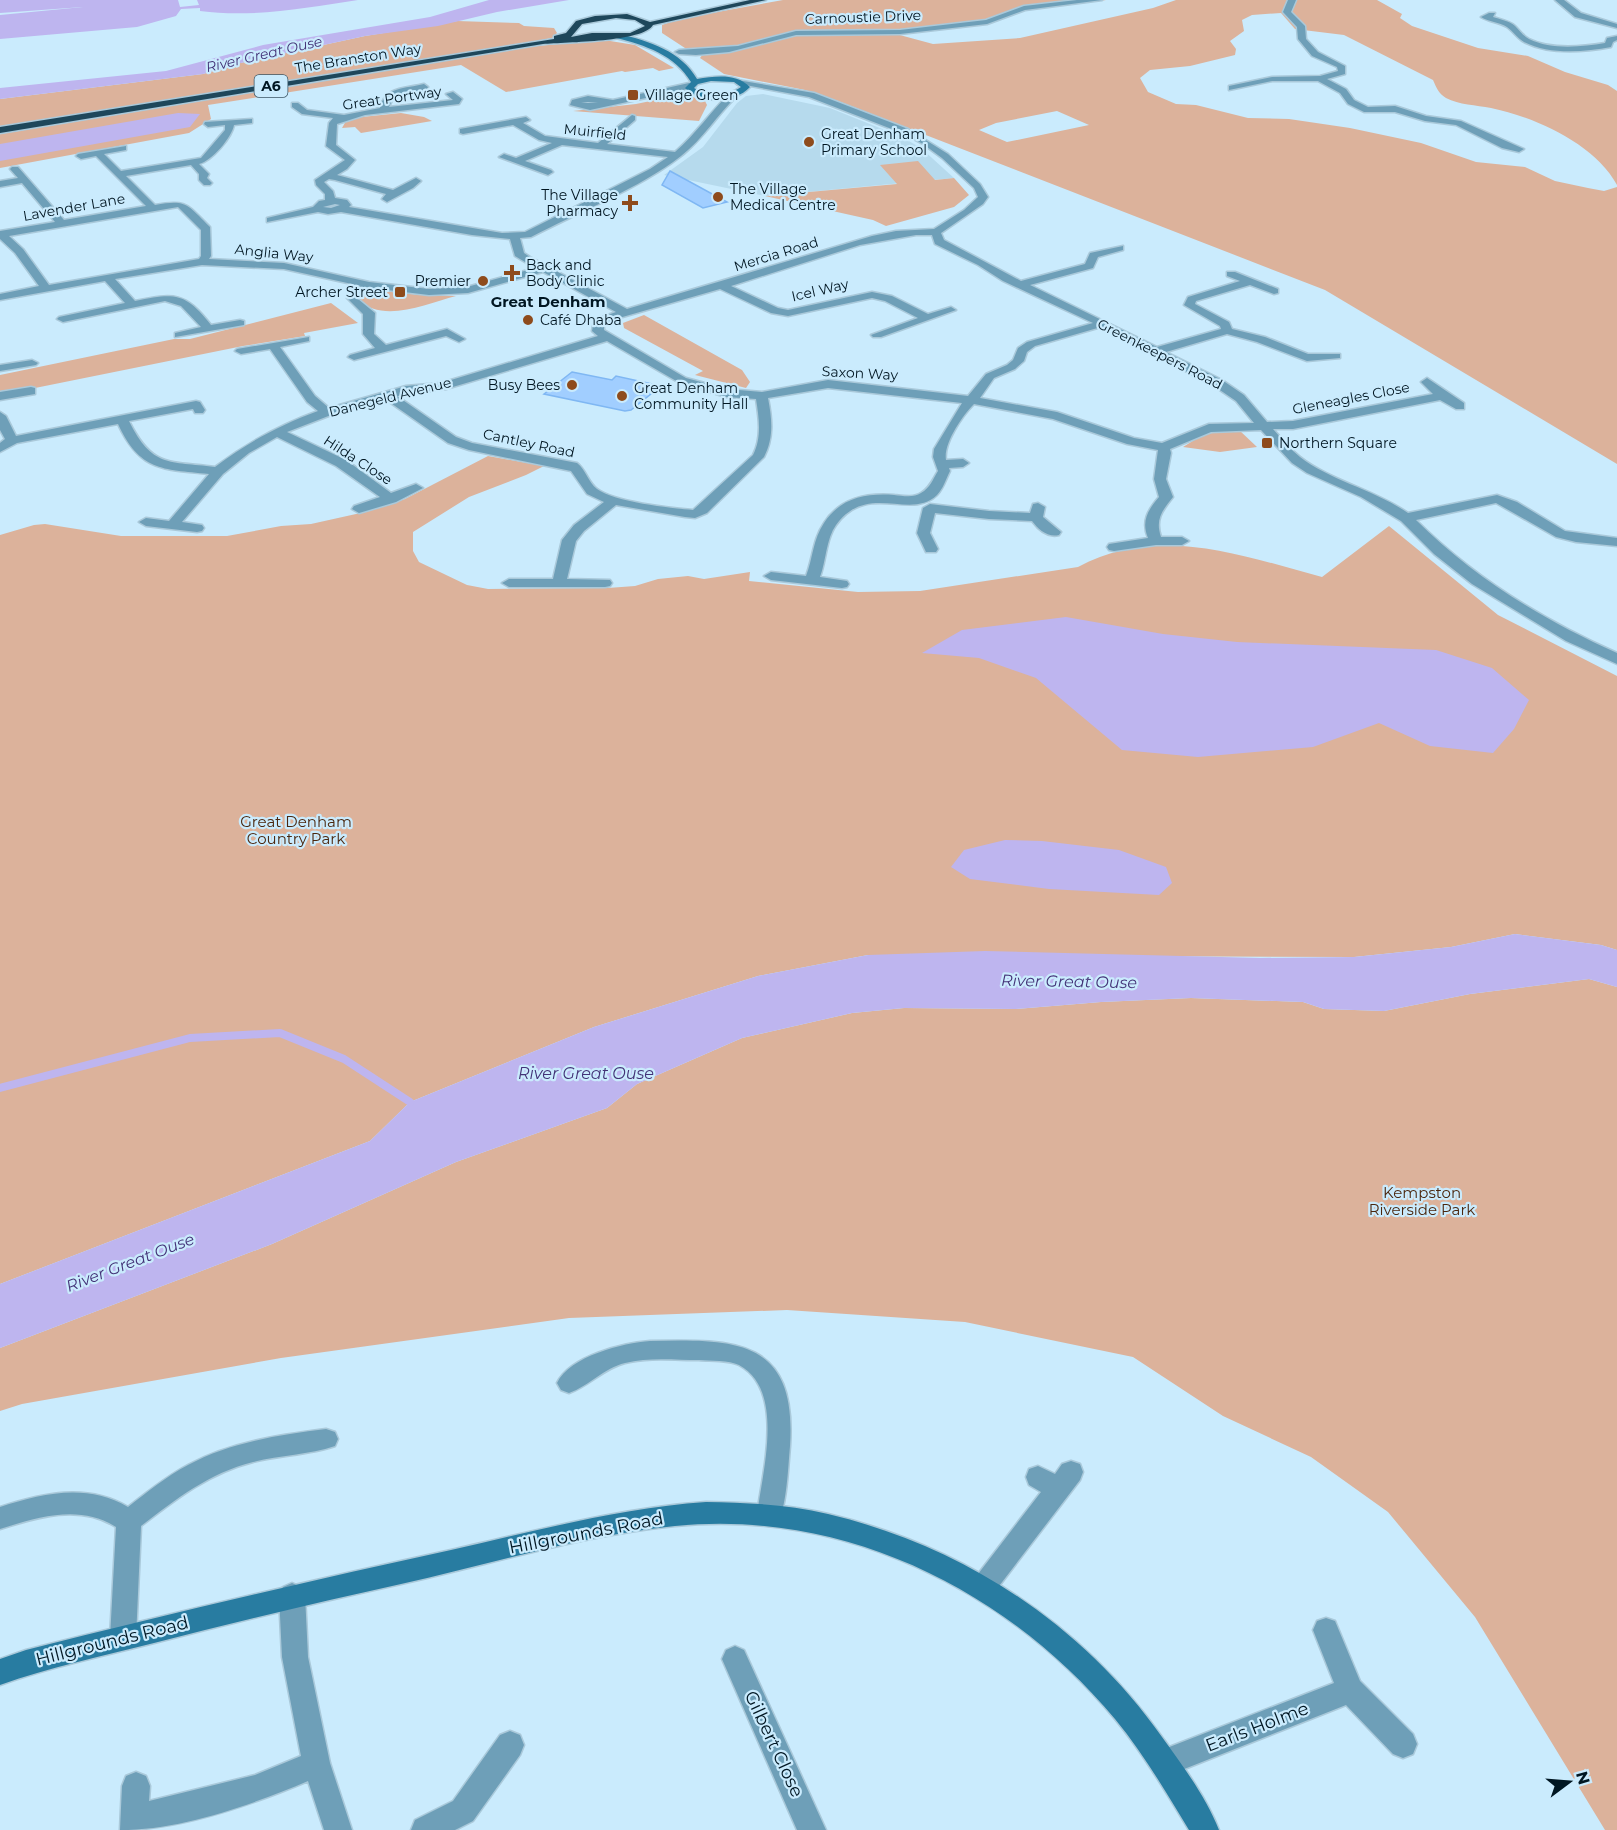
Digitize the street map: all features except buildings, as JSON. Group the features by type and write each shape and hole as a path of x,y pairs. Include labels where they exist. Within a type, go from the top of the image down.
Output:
{"highway":[{"path":"576,29 582,33 619,36 637,33 649,26 696,12 762,0"},
{"name":"The Branston Way","path":"543,42 569,34 576,29 579,23 594,18 696,12"},
{"path":"628,17 649,26"},
{"name":"The Branston Way","path":"0,130 543,42 604,36"}],"street":[{"name":"Carnoustie Drive","path":"687,58 701,53 747,46 779,35 917,30 987,22 1024,8 1098,0"},
{"path":"1220,86 1235,90 1272,79 1320,78 1342,72 1343,69 1315,54 1302,39 1300,26 1287,12 1292,0"},
{"path":"1559,0 1578,15 1617,26"},
{"path":"1492,15 1485,17 1511,26 1514,33 1536,45 1591,47 1608,45 1610,40 1617,38"},
{"path":"649,26 651,36 696,64"},
{"path":"619,36 652,47 674,59 686,68 692,84 691,91 697,94"},
{"name":"Carnoustie Drive","path":"679,52 701,53"},
{"path":"705,72 742,86 780,88 811,95 915,136 945,156 982,192 980,202 936,232"},
{"path":"1320,78 1343,92 1351,102 1367,110 1395,109 1425,118 1458,123 1505,146"},
{"path":"571,105 590,107 720,79"},
{"path":"271,220 318,209 329,211 342,209 472,232 515,237 535,232 677,155 695,140 720,107 742,86"},
{"path":"384,111 387,93 424,87"},
{"path":"651,88 664,92 708,96 734,94"},
{"name":"Great Portway","path":"326,176 350,163 348,157 331,146 333,123 342,117 449,104 454,96 470,98"},
{"path":"708,96 720,107"},
{"path":"295,109 342,117"},
{"path":"600,146 632,118"},
{"path":"464,131 528,120"},
{"path":"207,124 249,121"},
{"name":"Muirfield","path":"515,122 542,138 561,142 677,155"},
{"path":"611,123 624,124"},
{"path":"120,174 204,160 229,130 230,124"},
{"path":"517,161 561,142"},
{"path":"1492,146 1519,149"},
{"path":"81,156 123,148"},
{"path":"98,153 152,207"},
{"path":"504,157 548,172"},
{"path":"193,162 204,174 202,178 207,183"},
{"path":"15,169 62,223"},
{"path":"330,201 330,193 319,183 326,176 344,178 390,196 412,186 416,181"},
{"path":"0,184 23,180"},
{"path":"318,209 319,204 330,201 344,202 346,206 342,209"},
{"name":"Lavender Lane","path":"0,234 152,207 181,205 206,230 206,256 202,262"},
{"name":"Mercia Road","path":"625,312 887,235 901,232 936,232"},
{"name":"Greenkeepers Road","path":"936,232 939,242 1228,389 1240,398 1288,453 1304,465 1366,494 1406,518 1439,551 1477,581 1571,638 1617,659"},
{"path":"0,234 19,251 46,288"},
{"path":"515,237 519,254 625,312"},
{"path":"1020,285 1089,266 1094,255 1119,248"},
{"name":"Anglia Way","path":"0,297 161,267 202,262 284,266 369,285 429,292 458,292 543,269"},
{"path":"1230,274 1274,291"},
{"path":"108,277 133,305"},
{"path":"1227,332 1225,324 1189,305 1192,299 1250,282"},
{"path":"369,285 352,297 369,313 366,329 369,338 384,349"},
{"name":"Icel Way","path":"721,285 775,311 788,313 872,295 888,298 927,318"},
{"path":"63,320 176,298 184,301 207,328"},
{"path":"877,335 951,310"},
{"path":"607,337 598,331 598,322 625,312"},
{"path":"178,335 240,323"},
{"path":"931,549 922,535 926,503 944,471 939,457 940,449 963,408 990,376 1011,367 1018,361 1025,347 1101,324"},
{"path":"354,357 447,332 459,339"},
{"path":"1155,351 1227,332 1261,339 1307,358 1336,356"},
{"name":"Danegeld Avenue","path":"172,525 218,471 245,450 276,432 327,412 387,395 442,386 607,337"},
{"name":"Saxon Way","path":"607,337 682,380 726,393 762,396 828,384 971,400 1057,416 1131,441 1162,447"},
{"path":"241,351 305,339"},
{"path":"273,345 311,399 327,412"},
{"path":"1,366 32,363"},
{"name":"Gleneagles Close","path":"1427,382 1442,396 1460,406"},
{"path":"0,396 31,391"},
{"name":"Cantley Road","path":"387,395 452,440 470,446 572,466 578,469 586,486 595,494 614,500 695,514 758,457 763,447 766,423 762,396"},
{"name":"Gleneagles Close","path":"1265,428 1293,425 1442,396"},
{"path":"0,448 13,440 122,419 196,405 199,410"},
{"path":"0,416 13,440"},
{"path":"122,419 139,450 146,457 174,465 218,471"},
{"path":"1156,541 1150,530 1152,512 1166,496 1160,479 1165,453 1162,447 1209,428 1265,428"},
{"name":"Hilda Close","path":"276,432 341,464 391,499"},
{"path":"943,464 963,463"},
{"name":"Hilda Close","path":"359,509 416,488"},
{"path":"812,579 819,564 821,545 830,523 849,503 873,497 926,503 989,515 1037,511 1042,525 1054,532"},
{"path":"1406,518 1497,498 1508,502 1554,532 1568,537 1617,542"},
{"path":"559,583 564,553 569,540 579,528 614,500"},
{"path":"146,522 197,528"},
{"path":"1114,547 1156,541 1182,541"},
{"path":"771,576 842,584"},
{"path":"509,583 605,583"},
{"path":"569,1383 593,1365 627,1353 659,1351 744,1357 759,1368 774,1387 779,1414 769,1515"},
{"path":"123,1638 129,1521 176,1485 208,1466 290,1435 326,1439"},
{"path":"984,1586 1056,1480"},
{"path":"0,1518 35,1507 72,1504 101,1506 129,1521"},
{"name":"Hillgrounds Road","path":"0,1672 26,1662 292,1595 644,1519 706,1513 769,1515 817,1522 869,1534 926,1557 984,1586 1034,1621 1123,1708 1164,1763 1205,1830"},
{"path":"292,1595 295,1657 316,1763 338,1830"},
{"path":"1326,1630 1350,1690 1402,1744"},
{"name":"Gilbert Close","path":"735,1659 812,1830"},
{"name":"Earls Holme","path":"1164,1763 1350,1690"},
{"path":"425,1830 463,1811 510,1745"},
{"path":"136,1786 135,1824 255,1789 316,1763"}],"shaded area":[{"name":"Great Denham Primary School","path":"763,94 830,108 902,137 921,148 954,178 765,196 664,175 703,147 737,103 746,96"}],"green space":[{"path":"783,0 1106,0 1035,9 994,21 896,34 933,44 1020,38 1153,8 1176,0 1377,0 1402,14 1400,18 1412,26 1478,48 1528,56 1565,72 1608,85 1617,91 1617,185 1594,157 1562,134 1508,112 1446,98 1433,80 1344,35 1295,29 1281,13 1252,15 1242,20 1244,31 1230,41 1236,49 1235,55 1190,66 1150,70 1140,78 1148,92 1176,104 1196,105 1248,118 1289,119 1350,128 1421,143 1476,162 1525,167 1555,181 1604,191 1617,187 1617,464 1325,290 838,101 805,90 724,74 700,58 703,54 700,51 688,50 662,33 662,25 679,19","holes":["1057,111 1089,125 1007,142 979,130 996,123"]},
{"path":"457,21 519,23 524,26 554,28 557,33 552,38 526,43 0,129 0,99 203,74 236,64 365,36"},
{"path":"604,40 635,45 674,68 659,71 653,68 622,71 506,92 461,65 208,105 211,119 189,133 0,168 0,134 526,47"},
{"path":"675,96 693,97 705,101 707,105 699,121 573,111 636,104"},
{"path":"401,113 424,117 432,121 361,133 355,127 342,128 346,121 352,118"},
{"path":"918,161 935,180 954,178 969,195 954,207 886,226 873,220 765,196 897,184 880,165"},
{"path":"371,290 456,296 418,307 392,311 379,310 358,299"},
{"path":"331,303 358,323 304,333 305,336 243,346 35,388 0,391 0,375 174,339 190,339"},
{"path":"644,315 742,370 750,382 746,388 695,375 703,371 624,328 623,323"},
{"path":"1239,430 1257,447 1220,452 1183,447 1204,434"},
{"name":"Great Denham Country Park","path":"488,456 544,466 469,497 413,532 413,551 419,562 467,585 488,589 608,588 635,586 658,579 688,576 704,579 750,572 749,581 858,592 920,591 1078,567 1108,554 1138,547 1169,545 1230,553 1322,577 1389,526 1498,615 1617,676 1617,950 1601,945 1515,934 1451,947 1354,957 868,955 758,976 594,1027 410,1102 370,1141 0,1284 0,535 45,524 121,536 227,536 281,526 311,524 365,512 405,499"},
{"name":"Kempston Riverside Park","path":"1589,979 1617,987 1617,1830 1605,1830 1475,1617 1388,1512 1311,1457 1223,1416 1133,1357 965,1322 787,1310 569,1318 281,1358 22,1404 0,1411 0,1348 272,1244 456,1162 607,1108 637,1084 742,1038 852,1013 904,1008 1016,1009 1191,998 1303,1002 1324,1009 1384,1011 1470,994"}],"water":[{"path":"0,0 178,0 180,7 199,5 197,0 358,0 259,13 220,13 200,11 200,8 181,9 176,16 137,27 0,39 0,15 83,7 0,13"},
{"name":"River Great Ouse","path":"489,0 569,0 497,12 438,26 365,36 236,64 203,74 0,99 0,88 166,71 263,45 430,17"},
{"path":"178,113 200,114 190,127 0,161 0,144"},
{"path":"1066,617 1163,634 1237,642 1436,650 1492,668 1529,700 1514,729 1493,753 1430,746 1379,723 1313,747 1198,757 1122,750 1036,678 979,658 922,653 962,630"},
{"path":"1005,840 1042,841 1119,850 1166,867 1172,883 1159,895 1049,889 970,879 951,867 964,850"},
{"name":"River Great Ouse","path":"1515,934 1601,945 1617,950 1617,987 1589,979 1470,994 1384,1011 1324,1009 1303,1002 1191,998 1016,1009 904,1008 852,1013 742,1038 637,1084 607,1108 456,1162 272,1244 0,1348 0,1284 370,1141 410,1102 594,1027 758,976 868,955 985,951 1260,958 1354,957 1451,947"}],"waterway":[{"path":"0,1088 190,1038 280,1033 344,1059 410,1102"}],"place":[{"name":"Village Green","path":"633,95"},
{"name":"Great Denham Primary School","path":"809,142"},
{"name":"The Village Medical Centre","path":"718,197"},
{"name":"The Village Pharmacy","path":"630,203"},
{"name":"Back and Body Clinic","path":"512,273"},
{"name":"Premier","path":"483,281"},
{"name":"Archer Street","path":"400,292"},
{"name":"Café Dhaba","path":"528,320"},
{"name":"Busy Bees","path":"572,385"},
{"name":"Great Denham Community Hall","path":"622,396"},
{"name":"Northern Square","path":"1267,443"}],"district":[{"name":"Great Denham","path":"548,302"}]}
